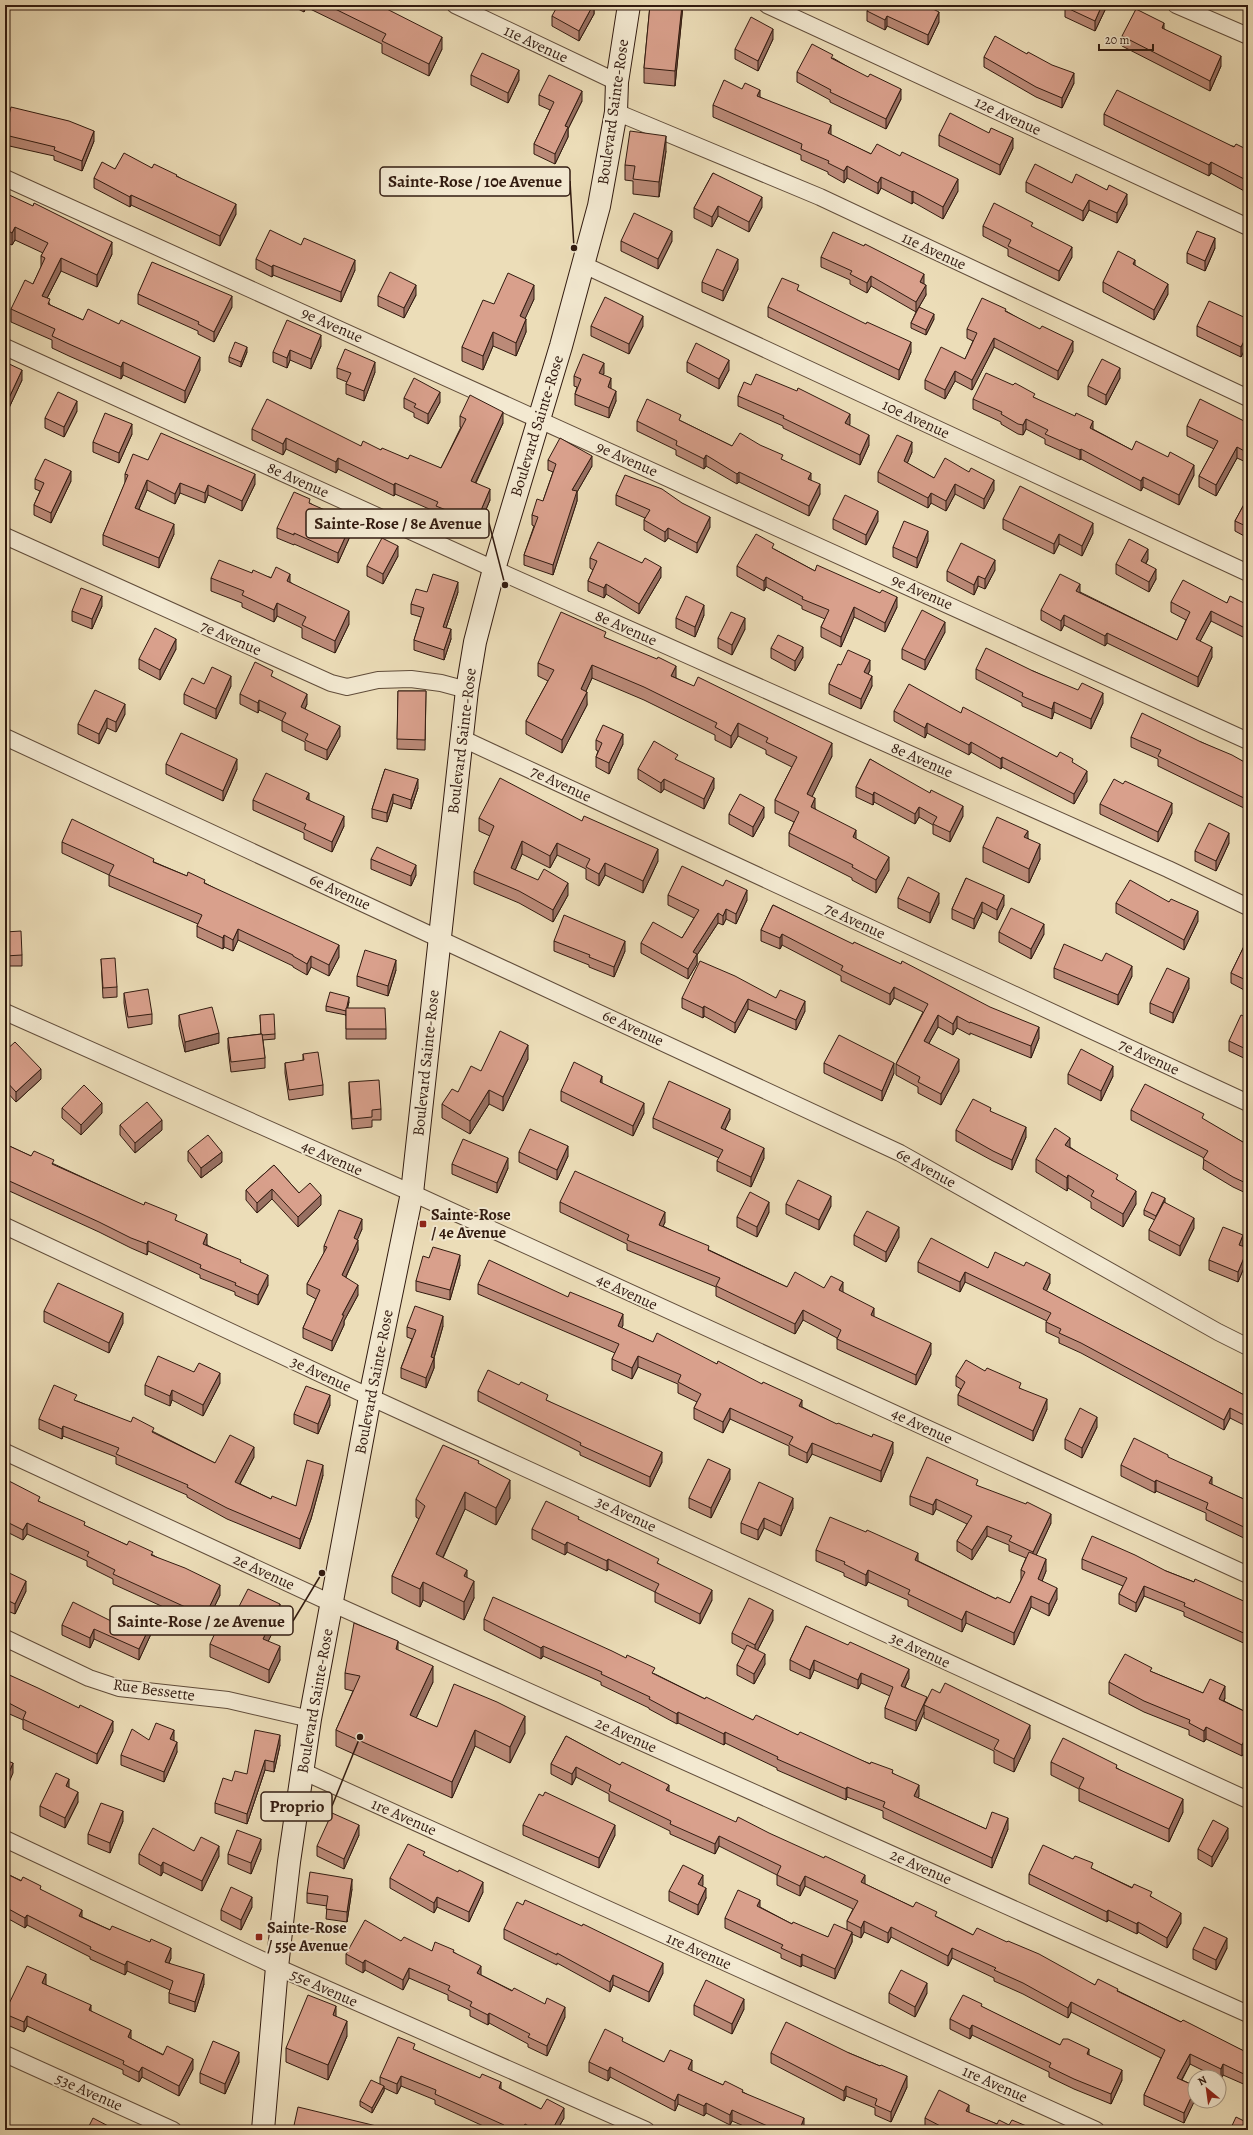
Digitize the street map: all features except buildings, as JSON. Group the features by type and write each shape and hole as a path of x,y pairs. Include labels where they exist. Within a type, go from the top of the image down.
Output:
{"street":[{"name":"11e Avenue","path":"454,5 617,82"},
{"name":"Boulevard Sainte-Rose","path":"263,2130 277,1967 289,1862 310,1719 370,1397 412,1193 461,738 475,642 494,569 584,265 599,206 616,112 617,82 629,5"},
{"name":"12e Avenue","path":"767,5 1248,226"},
{"path":"1176,5 1248,36"},
{"name":"11e Avenue","path":"616,112 820,197 1248,398"},
{"name":"9e Avenue","path":"5,178 1248,741"},
{"name":"10e Avenue","path":"584,265 1248,573"},
{"name":"8e Avenue","path":"5,347 494,569 1168,869 1248,907"},
{"name":"7e Avenue","path":"5,536 331,683 347,687 378,680 411,679 441,683 467,690"},
{"name":"6e Avenue","path":"5,737 900,1153 1218,1332 1248,1347"},
{"name":"7e Avenue","path":"461,738 1248,1104"},
{"name":"4e Avenue","path":"5,1012 412,1193 1248,1575"},
{"name":"3e Avenue","path":"5,1226 370,1397 1248,1800"},
{"name":"2e Avenue","path":"5,1452 331,1603 1248,2014"},
{"name":"Rue Bessette","path":"5,1638 89,1678 119,1688 228,1700 310,1719"},
{"name":"1re Avenue","path":"302,1771 1096,2130"},
{"name":"55e Avenue","path":"5,1839 277,1967 646,2130"},
{"name":"53e Avenue","path":"5,2054 173,2130"}],"place":[{"name":"Sainte-Rose / 10e Avenue","path":"574,248"},
{"name":"Sainte-Rose / 8e Avenue","path":"505,585"},
{"name":"Sainte-Rose / 4e Avenue","path":"423,1224"},
{"name":"Sainte-Rose / 2e Avenue","path":"322,1573"},
{"name":"Proprio","path":"360,1737"},
{"name":"Sainte-Rose / 55e Avenue","path":"259,1937"}]}
